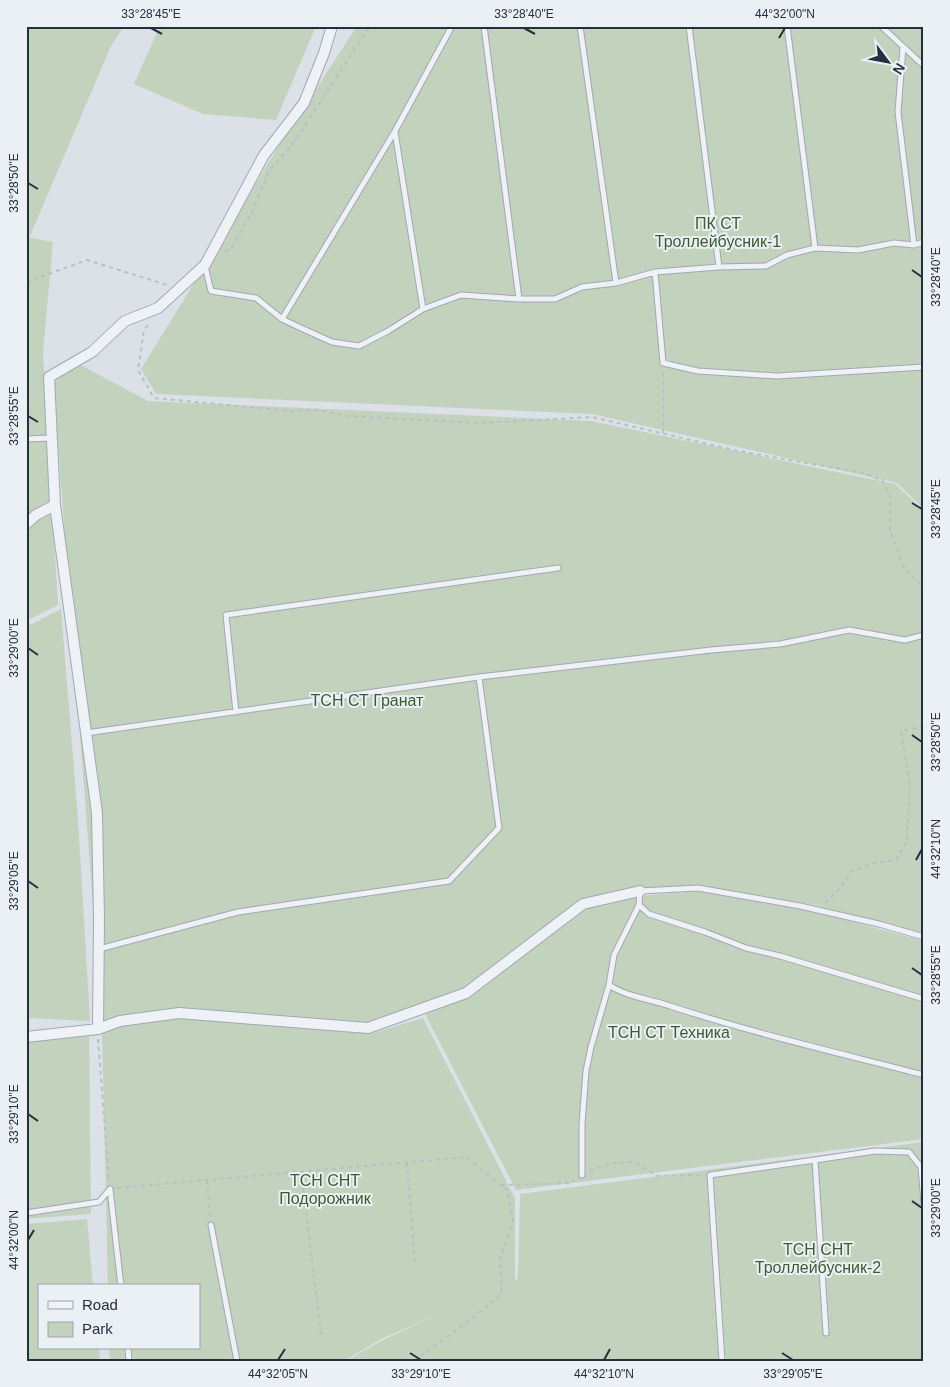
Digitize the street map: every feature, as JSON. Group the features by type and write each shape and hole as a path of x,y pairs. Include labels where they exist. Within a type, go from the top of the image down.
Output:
{"street":[{"path":"98,1029 97,813 56,505 49,378 92,352 125,321 158,308 205,266 264,155 304,103 324,53 332,26"},
{"path":"26,524 36,515 56,505"},
{"path":"26,1037 98,1029 120,1021 178,1013 368,1028 466,993 583,904 640,891"}],"lane":[{"path":"282,319 395,131 452,26"},
{"path":"484,26 519,300"},
{"path":"580,26 616,283"},
{"path":"689,26 719,267"},
{"path":"787,26 815,248"},
{"path":"881,26 924,66"},
{"path":"903,47 898,112 914,245"},
{"path":"395,131 423,309"},
{"path":"205,266 211,291 256,298 282,319 332,342 359,346 388,331 423,309 461,295 519,300 555,299 582,286 616,283 655,272 719,267 766,266 787,255 815,248 858,250 894,242 914,245 924,242"},
{"path":"655,272 664,363 698,371 777,376 924,367"},
{"path":"26,439 51,438"},
{"path":"236,712 226,615 558,568"},
{"path":"86,733 479,677 711,650 780,644 849,630 905,640 924,635"},
{"path":"99,949 238,912 449,881 499,828 479,677"},
{"path":"582,1175 582,1124 586,1071 609,985 614,955 639,905 640,891 698,888 818,910 924,937"},
{"path":"639,905 649,914 706,932 746,948 924,998"},
{"path":"609,985 619,991 653,1000 724,1024 924,1076"},
{"path":"722,1361 710,1175 875,1151 909,1152 921,1167 924,1203"},
{"path":"815,1160 826,1333"},
{"path":"26,1213 99,1202 110,1189"},
{"path":"110,1189 121,1284"},
{"path":"211,1225 237,1361"}],"path":[{"path":"205,266 232,247 252,212 269,171 292,145 370,26"},
{"path":"26,282 87,260 179,289"},
{"path":"158,308 144,330 138,370 154,398 291,411 320,410 346,416 480,423 592,417 738,451 864,473 883,481 890,496 890,530 904,568 924,588"},
{"path":"664,363 664,434"},
{"path":"818,910 841,886 851,871 875,863 896,860 907,842 910,786 901,731 924,726"},
{"path":"98,1029 110,1189 466,1157 507,1190 513,1221 500,1259 502,1294 414,1361"},
{"path":"500,1185 570,1183 582,1175 610,1163 635,1162 658,1176 710,1175"},
{"path":"407,1163 415,1266"},
{"path":"301,1172 321,1334"},
{"path":"207,1180 211,1225"}],"green space":[{"path":"26,26 124,26 111,46 30,236 26,236"},
{"path":"160,26 316,26 276,120 203,114 134,84"},
{"name":"ПК СТ Троллейбусник-1","path":"357,26 924,26 924,509 897,483 592,414 156,394 141,369 270,160"},
{"path":"26,237 53,242 43,352 58,605 26,621"},
{"name":"ТСН СТ Гранат","path":"79,364 148,401 591,421 895,484 924,511 924,935 815,905 696,885 582,900 464,990 368,1024 178,1010 102,1023 53,379"},
{"path":"61,609 78,819 90,1021 26,1018 26,627"},
{"name":"ТСН СТ Техника","path":"699,891 820,913 924,941 924,1139 516,1190 425,1014 465,998 583,909 637,896"},
{"path":"179,1016 373,1033 423,1018 515,1198 515,1280 518,1278 520,1194 924,1142 924,1361 346,1361 381,1341 434,1316 381,1339 344,1361 110,1361 109,1350 200,1350 200,1284 108,1284 102,1030 122,1024"},
{"path":"26,1035 89,1036 91,1214 26,1219"},
{"path":"87,1219 93,1284 38,1284 38,1350 99,1350 100,1361 26,1361 26,1224"}],"park label":[{"name":"ТСН СНТ Подорожник","path":"325,1189"},
{"name":"ТСН СНТ Троллейбусник-2","path":"818,1258"}]}
